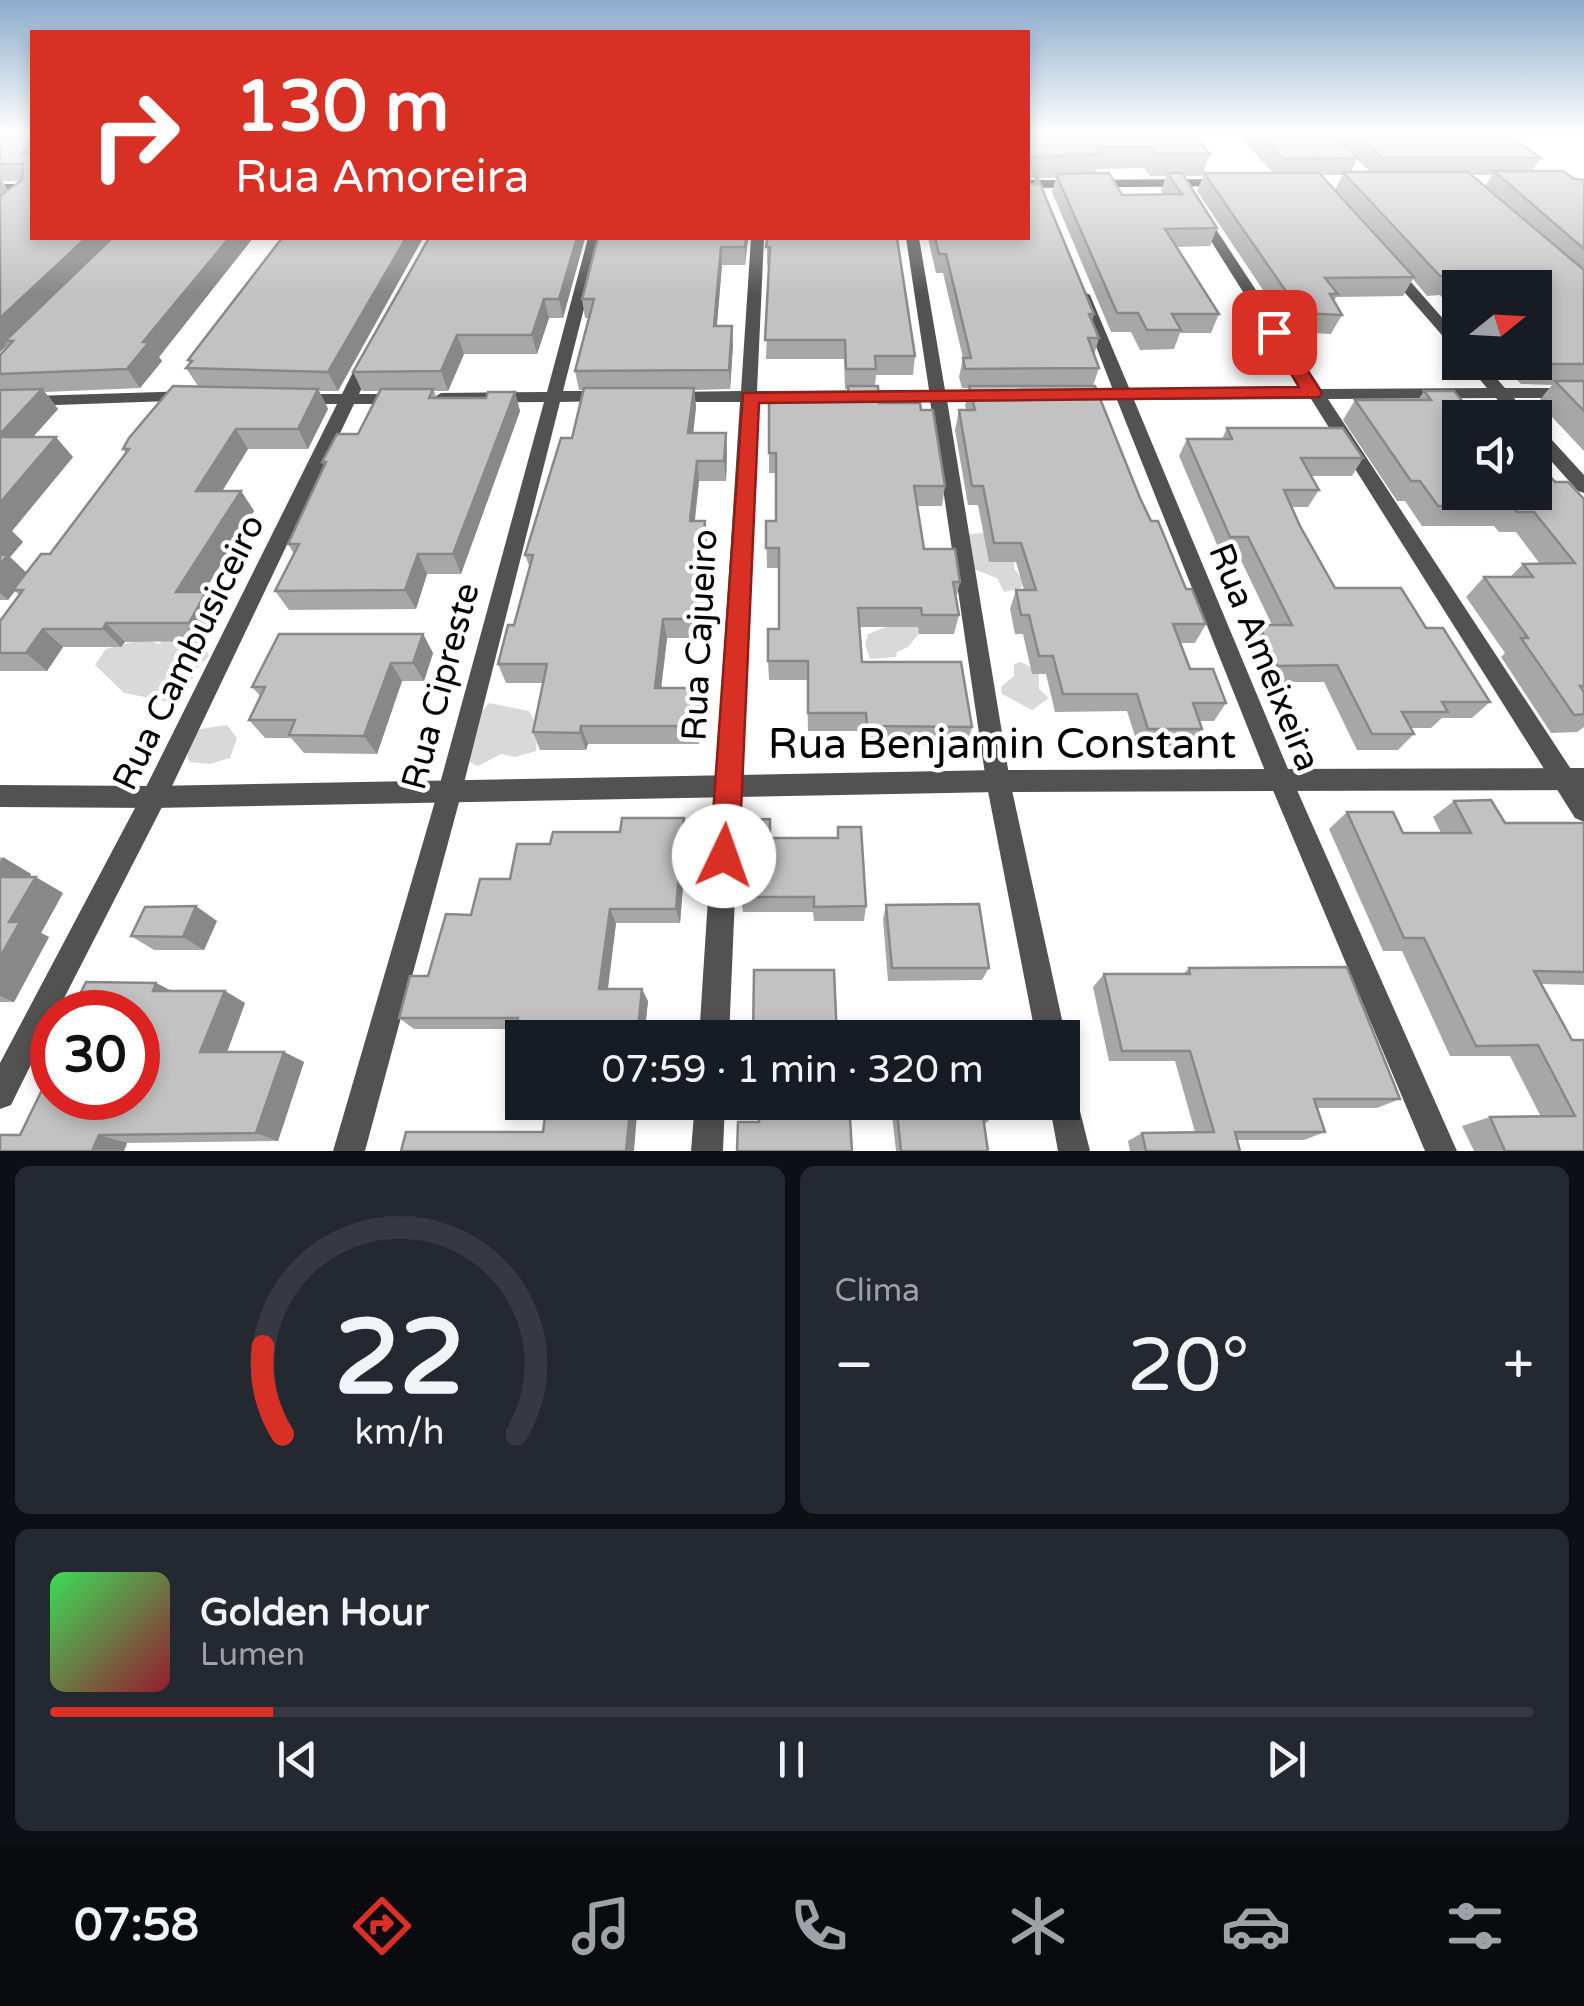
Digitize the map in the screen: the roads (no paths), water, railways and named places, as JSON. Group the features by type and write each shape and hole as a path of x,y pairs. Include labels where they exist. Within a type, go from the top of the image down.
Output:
{"main road":[{"path":"0,188 30,189"},
{"path":"1037,190 1078,188"}],"street":[{"path":"1185,188 1312,393 1574,779 1584,810"},
{"path":"11,207 30,191"},
{"name":"Rua Cipreste","path":"349,1151 450,791 594,240"},
{"name":"Rua Cajueiro","path":"715,1020 756,240"},
{"path":"914,240 998,781 1047,1020"},
{"path":"1382,258 1442,326"},
{"name":"Rua Ameixeira","path":"1074,272 1280,782 1441,1151"},
{"name":"Rua Cambusiceiro","path":"0,1094 154,797 380,335"},
{"path":"165,412 188,380"},
{"path":"1489,380 1506,400"},
{"path":"1050,395 1584,393"},
{"path":"650,396 1012,395"},
{"path":"270,398 630,396"},
{"path":"0,402 214,397"},
{"path":"1552,451 1584,487"},
{"name":"Rua Benjamin Constant","path":"0,796 154,797 998,781 1574,779"},
{"path":"707,1151 709,1120"},
{"path":"1067,1120 1074,1151"}]}
